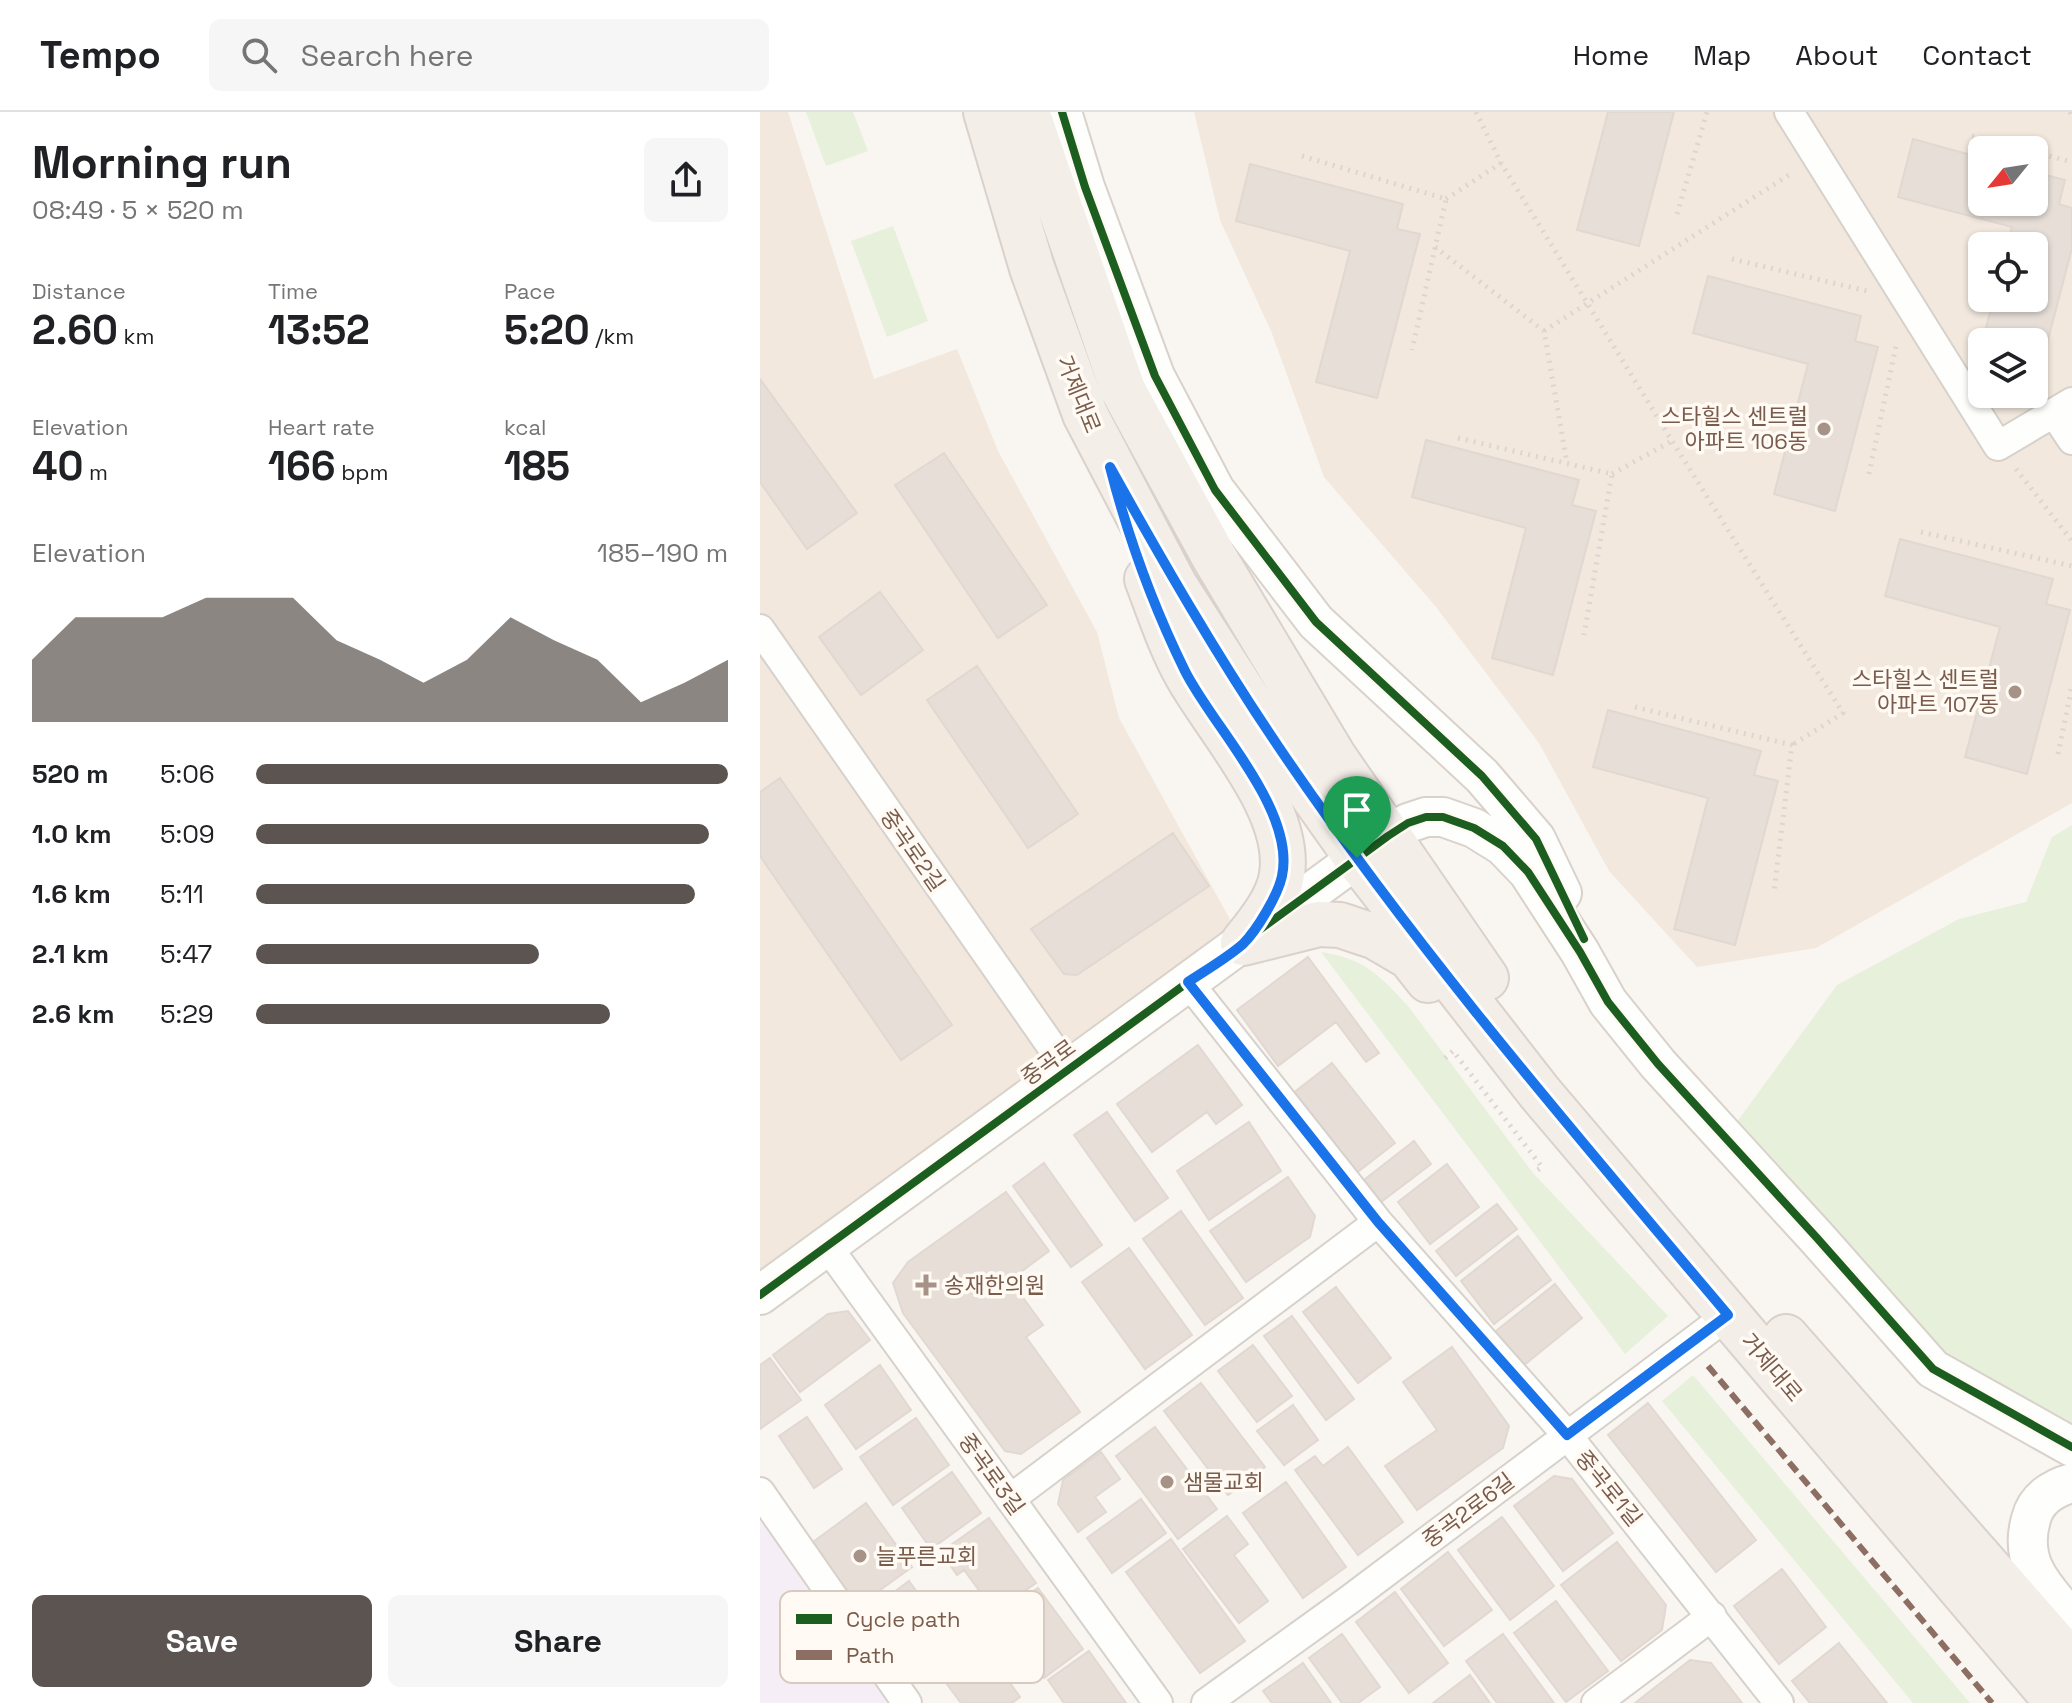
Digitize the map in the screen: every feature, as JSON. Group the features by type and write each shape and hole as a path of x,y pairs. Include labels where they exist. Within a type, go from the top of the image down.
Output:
{"main road":[{"name":"거제대로","path":"986,112 1032,268 1085,414 1110,467 1174,584 1277,745 1372,847 1553,1072 2072,1663"},
{"name":"거제대로","path":"1027,112 1123,390 1236,595 1334,757 1372,847 1540,1093 2058,1703"},
{"path":"1110,467 1126,528 1186,673 1238,752 1278,825 1282,876 1270,905 1243,943"},
{"path":"1243,943 1330,924 1376,937 1410,957 1668,1279 1728,1315"}],"street":[{"path":"1062,112 1085,187 1155,376 1215,490 1316,622 1482,776 1536,839 1579,927 1608,1002 1658,1064 1933,1369 2072,1447"},
{"path":"1789,112 1998,446 2063,407 2072,440"},
{"name":"중곡로2길","path":"760,629 1068,1070"},
{"name":"중곡로","path":"760,1295 1408,823 1426,817 1443,817 1474,828 1503,846 1528,872 1550,903 1608,1002"},
{"name":"중곡로1길","path":"1188,982 1378,1222 1567,1435 1779,1703"},
{"path":"1010,1499 1378,1222"},
{"name":"중곡로3길","path":"827,1246 1158,1703"},
{"name":"중곡2로6길","path":"1206,1703 1349,1600 1728,1315"},
{"path":"2072,1483 2046,1495 2033,1510 2026,1545 2045,1588 2072,1620"},
{"path":"760,1492 829,1591"},
{"path":"1596,1703 1712,1616"},
{"path":"893,1683 907,1703"}],"path":[{"path":"1476,112 1501,163 1587,304 1843,713 1792,745 1635,707"},
{"path":"1677,214 1707,112"},
{"path":"1302,156 1446,199"},
{"path":"2048,156 2072,162"},
{"path":"1544,331 1817,157"},
{"path":"1412,350 1446,199 1501,163"},
{"path":"1435,247 1544,331 1567,463"},
{"path":"1732,259 1906,300 1869,474"},
{"path":"1458,438 1612,474 1672,441"},
{"path":"1998,446 2072,541"},
{"path":"1584,635 1612,474"},
{"path":"1921,532 2072,566"},
{"path":"2058,754 2072,686"},
{"path":"1774,891 1792,745"},
{"path":"1445,1058 1453,1051 1542,1167 1533,1173"}],"shaded area":[{"path":"760,112 788,112 874,379 957,349 998,451 1097,632 1119,718 1243,943 760,1295"},
{"path":"1194,112 2072,112 2072,803 1816,948 1697,967 1609,871 1539,743 1436,607 1324,477 1271,331 1220,220"},
{"path":"760,1492 829,1591 780,1591 780,1683 893,1683 907,1703 760,1703"}],"green space":[{"path":"806,112 853,112 868,151 826,166"},
{"path":"893,226 928,321 887,337 851,241"},
{"path":"2072,825 2072,1432 1940,1360 1734,1126 1837,985 1959,919 2026,902 2052,837"},
{"path":"1321,952 1349,959 1370,970 1408,1006 1533,1173 1668,1316 1625,1354"},
{"path":"1693,1375 1970,1703 1913,1703 1662,1401"}],"building":[{"path":"1608,112 1674,112 1639,246 1577,230"},
{"path":"1913,139 1968,154 1968,215 1898,197"},
{"path":"1250,164 1403,204 1397,229 1420,234 1377,398 1316,382 1350,251 1236,221"},
{"path":"2048,176 2065,180 2059,204 2072,208 2072,248 2048,340 2048,328 1986,328 1990,312 2048,312 2048,232 2011,232 2012,227 1970,216 2048,216"},
{"name":"스타힐스 센트럴 아파트 106동","path":"1708,276 1861,316 1855,341 1878,347 1835,511 1774,494 1808,364 1693,333"},
{"path":"760,379 857,513 807,549 760,482"},
{"path":"1426,440 1579,480 1572,505 1596,511 1553,675 1492,658 1526,528 1412,497"},
{"path":"944,453 1047,605 998,638 895,485"},
{"name":"스타힐스 센트럴 아파트 107동","path":"1900,539 2053,579 2046,604 2070,610 2027,774 1965,757 2000,627 1885,596"},
{"path":"880,592 923,650 861,695 819,637"},
{"path":"977,666 1078,814 1028,848 927,700"},
{"path":"1608,710 1761,751 1754,775 1778,781 1735,945 1674,929 1708,798 1593,767"},
{"path":"780,778 952,1025 901,1060 760,856 760,792"},
{"path":"1173,833 1209,886 1077,975 1064,974 1031,929"},
{"path":"1308,957 1379,1053 1366,1062 1336,1022 1278,1066 1237,1010"},
{"path":"1198,1045 1242,1105 1216,1124 1207,1112 1152,1152 1117,1104"},
{"path":"1332,1063 1395,1143 1355,1174 1292,1094"},
{"path":"1107,1112 1168,1198 1135,1221 1074,1135"},
{"path":"1249,1122 1281,1171 1209,1220 1177,1171"},
{"path":"1414,1141 1431,1164 1381,1202 1364,1180"},
{"path":"1044,1163 1102,1245 1071,1267 1013,1186"},
{"path":"1447,1164 1479,1207 1430,1244 1398,1202"},
{"path":"1288,1177 1315,1216 1310,1237 1246,1282 1210,1231"},
{"path":"1006,1192 1049,1251 1010,1280 1043,1325 1026,1337 1080,1412 1021,1454 1005,1451 903,1313 893,1283 908,1262"},
{"path":"1497,1204 1517,1229 1456,1276 1436,1251"},
{"path":"1181,1211 1243,1298 1205,1325 1143,1239"},
{"path":"1518,1236 1551,1280 1494,1324 1461,1281"},
{"path":"1129,1248 1192,1335 1145,1369 1082,1282"},
{"path":"1555,1284 1582,1318 1523,1366 1496,1331"},
{"path":"1336,1287 1391,1358 1358,1383 1303,1312"},
{"path":"848,1311 870,1340 800,1392 773,1355 828,1314"},
{"path":"1292,1316 1354,1399 1326,1420 1264,1336"},
{"path":"1253,1345 1292,1396 1257,1422 1218,1371"},
{"path":"1452,1347 1509,1426 1503,1448 1417,1510 1385,1466 1437,1430 1403,1382"},
{"path":"770,1358 801,1400 760,1429 760,1365"},
{"path":"880,1365 911,1410 856,1449 825,1405"},
{"path":"1201,1383 1265,1467 1228,1495 1164,1411"},
{"path":"1648,1403 1756,1540 1716,1572 1608,1435"},
{"path":"1293,1405 1318,1440 1284,1465 1257,1431"},
{"path":"807,1417 842,1469 814,1488 779,1436"},
{"path":"916,1418 949,1465 893,1505 860,1457"},
{"name":"샘물교회","path":"1155,1427 1217,1509 1178,1539 1116,1456"},
{"path":"1348,1447 1403,1522 1358,1555 1295,1470 1315,1456 1323,1466"},
{"path":"1101,1452 1120,1479 1095,1497 1106,1512 1078,1532 1058,1504 1063,1480"},
{"path":"952,1472 981,1513 931,1549 902,1508"},
{"path":"1554,1476 1572,1479 1613,1533 1563,1571 1514,1506"},
{"path":"1286,1482 1346,1567 1303,1598 1243,1513"},
{"path":"1141,1499 1166,1533 1112,1573 1087,1538"},
{"name":"늘푸른교회","path":"866,1503 912,1567 879,1591 843,1591 809,1545"},
{"path":"1227,1516 1248,1544 1234,1555 1268,1601 1239,1623 1183,1549"},
{"path":"1502,1517 1554,1586 1510,1620 1458,1550"},
{"path":"989,1518 1036,1583 1025,1591 980,1591 964,1570 957,1575 941,1552"},
{"path":"1171,1539 1245,1641 1200,1673 1126,1572"},
{"path":"1617,1542 1666,1605 1662,1630 1621,1661 1561,1585"},
{"path":"1448,1552 1492,1610 1444,1646 1401,1589"},
{"path":"1782,1569 1826,1627 1779,1664 1734,1606"},
{"path":"909,1581 916,1591 896,1591"},
{"path":"1395,1592 1448,1663 1409,1693 1356,1622"},
{"path":"1044,1596 1083,1649 1044,1678"},
{"path":"1556,1601 1608,1671 1566,1702 1514,1633"},
{"path":"1342,1634 1380,1687 1358,1703 1342,1703 1309,1658"},
{"path":"1503,1634 1554,1703 1497,1703 1466,1661"},
{"path":"1839,1643 1887,1703 1810,1703 1792,1681"},
{"path":"1089,1651 1126,1703 1064,1703 1048,1680"},
{"path":"1690,1660 1711,1663 1742,1703 1635,1703"},
{"path":"1303,1663 1331,1703 1272,1703 1263,1691"},
{"path":"1470,1675 1490,1703 1433,1703"},
{"path":"946,1683 1010,1683 1020,1697 1012,1703 961,1703"}],"marked path":[{"path":"1708,1366 1992,1703"}],"cycle path":[{"path":"1062,112 1085,187 1155,376 1215,490 1316,622 1482,776 1536,839 1584,939"},
{"path":"760,1295 1388,836 1408,823 1426,817 1443,817 1474,828 1503,846 1528,872 1608,1002 1658,1064 1933,1369 2072,1447"}],"place":[{"name":"스타힐스 센트럴 아파트 106동","path":"1824,429"},
{"name":"스타힐스 센트럴 아파트 107동","path":"2015,692"},
{"name":"송재한의원","path":"926,1285"},
{"name":"샘물교회","path":"1167,1482"},
{"name":"늘푸른교회","path":"860,1556"}],"route":[{"path":"1110,467 1174,584 1277,745 1357,858 1540,1093 1728,1315 1567,1435 1378,1222 1188,982 1243,943 1256,926 1270,905 1282,876 1282,850 1278,825 1260,791 1186,673 1126,528 1110,467"}]}
